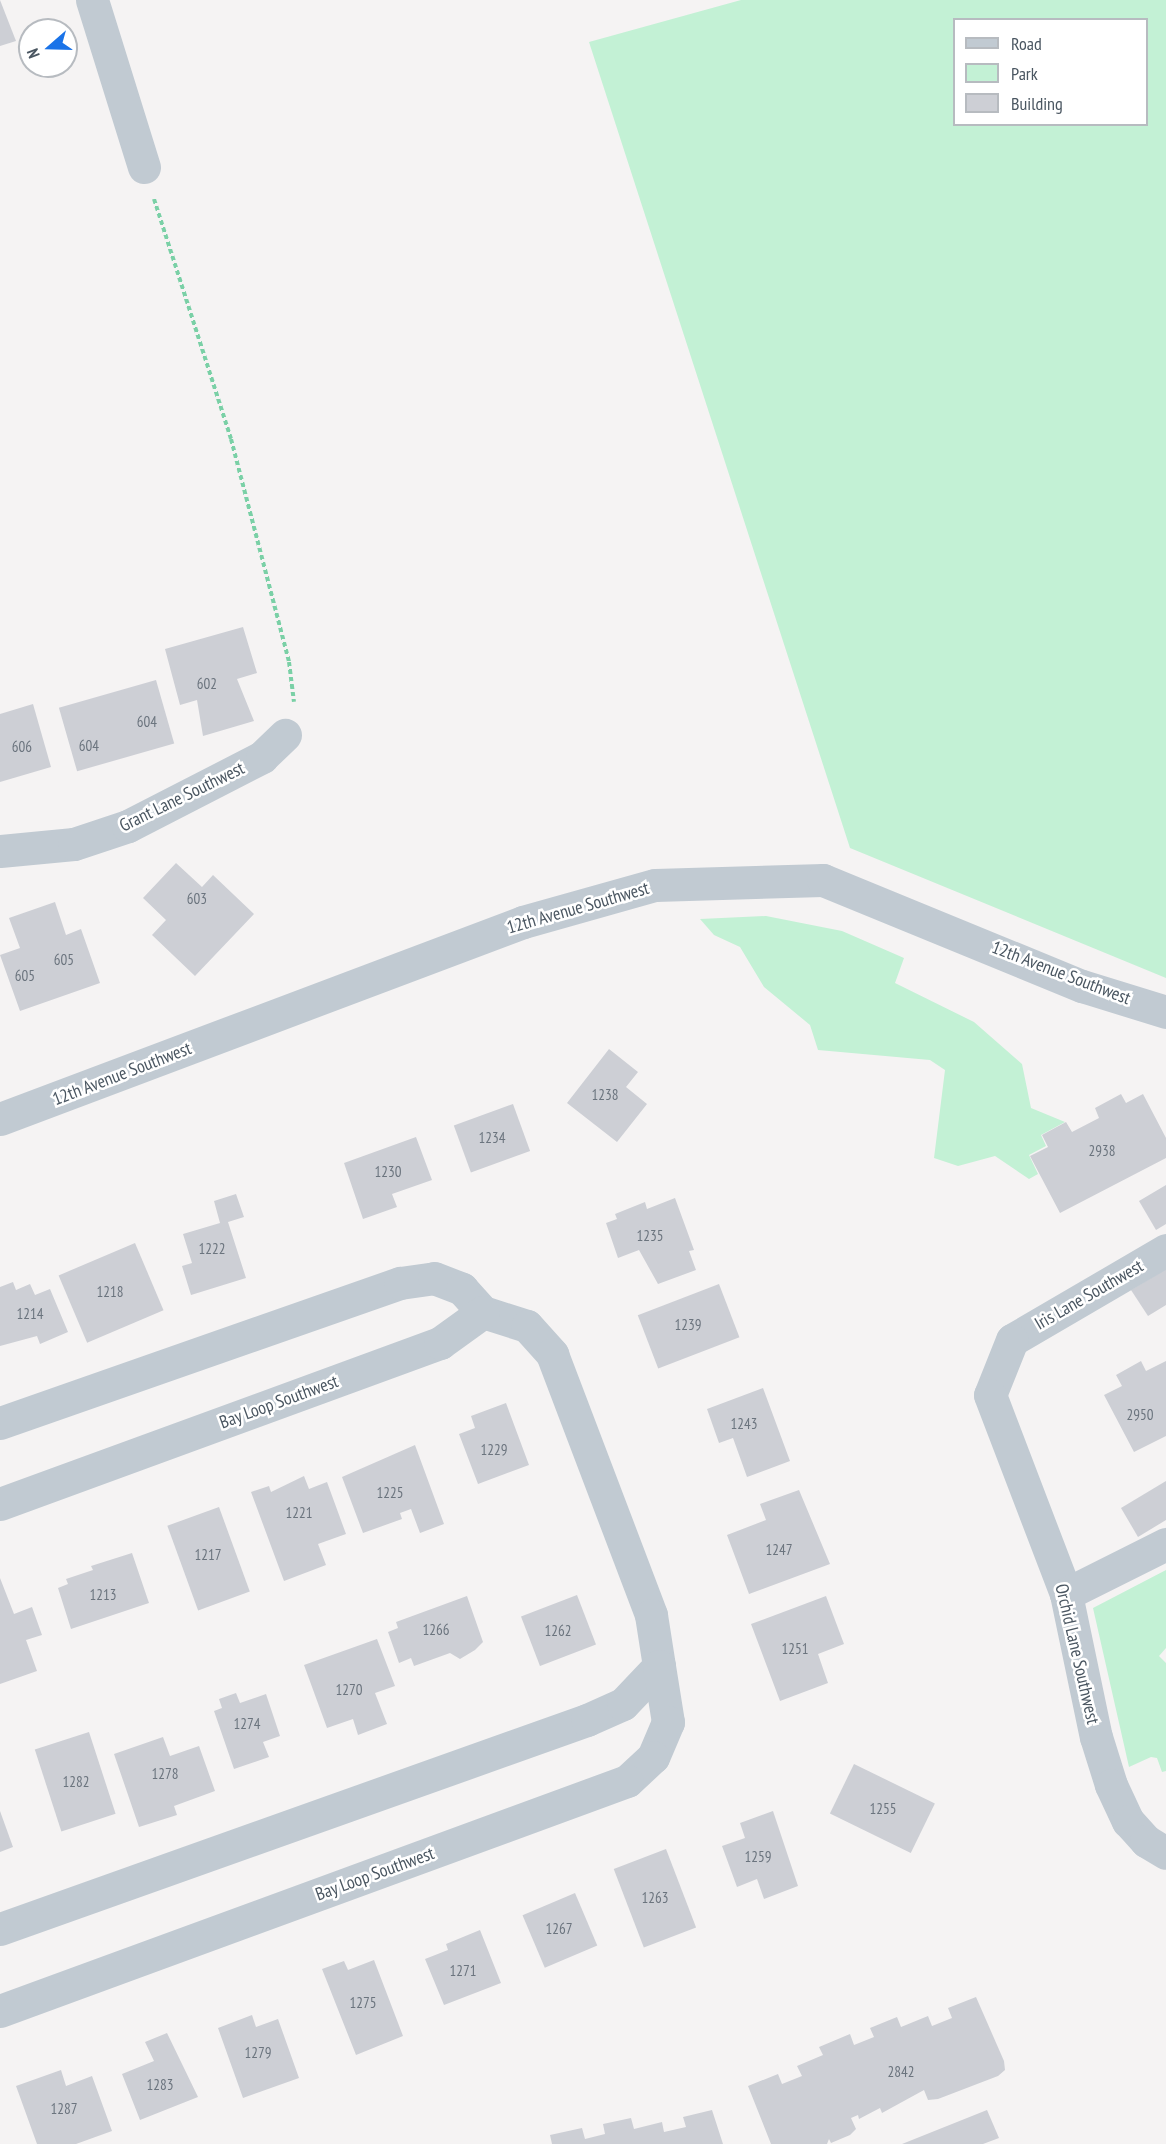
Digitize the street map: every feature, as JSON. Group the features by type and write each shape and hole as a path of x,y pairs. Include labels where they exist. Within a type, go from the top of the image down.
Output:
{"street":[{"path":"92,0 144,166"},
{"name":"Grant Lane Southwest","path":"0,851 74,844 128,826 262,757 285,735"},
{"name":"12th Avenue Southwest","path":"0,1119 523,922 655,885 823,880 1082,986 1166,1012"},
{"name":"Iris Lane Southwest","path":"1012,1340 1166,1250"},
{"name":"Bay Loop Southwest","path":"0,1423 400,1283 434,1278 462,1289 483,1312 527,1326 552,1354 651,1615 668,1722 653,1757 627,1781 0,2011"},
{"name":"Bay Loop Southwest","path":"0,1504 440,1343 483,1312"},
{"name":"Orchid Lane Southwest","path":"1012,1340 990,1395 1066,1594 1095,1737 1111,1785 1128,1821 1146,1841 1166,1853"},
{"path":"1066,1594 1166,1544"},
{"path":"0,1929 587,1720 623,1704 659,1666"}],"path":[{"path":"144,166 231,439 289,662 294,706 285,735"}],"green space":[{"path":"741,0 1166,0 1166,978 850,848 589,42"},
{"path":"766,916 842,931 904,958 895,983 974,1022 1022,1064 1031,1108 1065,1122 1041,1135 1046,1146 1029,1155 1038,1174 1029,1179 995,1156 958,1166 934,1158 945,1070 930,1060 818,1050 810,1025 764,987 740,947 714,935 700,919"},
{"path":"1166,1570 1166,1648 1159,1656 1166,1663 1166,1771 1162,1772 1157,1758 1151,1757 1129,1767 1093,1608"}],"building":[{"path":"0,0 16,41 0,46"},
{"path":"243,627 257,673 237,679 254,721 203,736 197,700 180,705 165,649"},
{"path":"156,680 174,743 77,771 59,708"},
{"path":"33,704 51,767 0,782 0,714"},
{"path":"176,863 202,887 213,875 254,914 195,976 152,935 166,920 143,898"},
{"path":"55,902 66,935 81,929 100,983 20,1011 0,955 20,948 9,918"},
{"path":"609,1049 638,1072 626,1087 647,1104 617,1142 567,1103"},
{"path":"1121,1094 1126,1103 1143,1094 1166,1138 1166,1158 1060,1213 1030,1156 1048,1147 1042,1135 1066,1122 1072,1132 1099,1118 1095,1108"},
{"path":"513,1104 530,1151 471,1173 454,1126"},
{"path":"416,1137 432,1180 392,1194 397,1207 363,1219 344,1163"},
{"path":"1166,1185 1166,1224 1156,1230 1139,1201"},
{"path":"236,1194 244,1217 228,1222 246,1278 191,1295 182,1266 192,1263 183,1234 220,1223 214,1201"},
{"path":"675,1198 694,1250 689,1251 696,1270 658,1284 639,1250 618,1258 606,1223 617,1219 615,1214 645,1202 647,1209"},
{"path":"135,1243 164,1310 87,1343 59,1275"},
{"path":"1166,1269 1166,1305 1148,1316 1131,1290"},
{"path":"13,1282 16,1290 30,1284 35,1295 50,1289 68,1332 40,1344 37,1336 0,1346 0,1287"},
{"path":"719,1284 739,1337 658,1368 638,1315"},
{"path":"1141,1361 1146,1371 1166,1361 1166,1436 1134,1452 1104,1395 1122,1386 1116,1375"},
{"path":"763,1388 790,1461 747,1477 733,1438 719,1443 707,1409"},
{"path":"506,1403 529,1465 478,1484 459,1434 475,1428 471,1416"},
{"path":"415,1445 444,1524 420,1533 411,1509 400,1513 402,1519 363,1533 342,1477"},
{"path":"304,1476 309,1489 327,1482 346,1534 318,1544 326,1565 284,1581 251,1492 269,1486 271,1492"},
{"path":"1166,1481 1166,1520 1138,1537 1121,1508"},
{"path":"799,1490 830,1564 749,1594 727,1535 766,1520 760,1504"},
{"path":"219,1507 250,1592 198,1610 167,1526"},
{"path":"132,1553 149,1603 71,1629 58,1588 68,1584 66,1579 93,1570 91,1566"},
{"path":"0,1578 14,1614 32,1607 42,1635 26,1640 37,1671 0,1684"},
{"path":"577,1595 596,1644 540,1666 521,1617"},
{"path":"467,1596 483,1642 475,1650 460,1659 450,1653 414,1666 411,1658 399,1663 388,1632 398,1628 396,1622"},
{"path":"826,1596 844,1644 818,1654 828,1683 780,1701 751,1624"},
{"path":"377,1639 395,1686 375,1693 387,1724 358,1735 353,1719 327,1728 304,1665"},
{"path":"236,1693 240,1703 266,1694 280,1736 263,1742 269,1757 234,1769 214,1711 222,1708 219,1699"},
{"path":"89,1732 116,1814 61,1831 35,1750"},
{"path":"163,1737 170,1756 199,1746 215,1791 174,1806 177,1815 139,1827 114,1754"},
{"path":"854,1764 935,1803 911,1853 830,1813"},
{"path":"0,1811 13,1847 0,1852"},
{"path":"773,1811 798,1886 764,1899 757,1879 737,1887 722,1846 745,1838 740,1823"},
{"path":"666,1849 696,1927 644,1947 614,1869"},
{"path":"575,1893 597,1945 545,1968 523,1915"},
{"path":"480,1930 501,1983 444,2005 425,1959 448,1950 446,1944"},
{"path":"374,1960 403,2036 356,2055 322,1969 344,1961 348,1970"},
{"path":"976,1997 1004,2061 1005,2070 998,2076 938,2099 928,2100 924,2090 882,2113 880,2108 859,2119 858,2115 851,2118 856,2129 850,2135 831,2143 829,2139 827,2144 771,2144 748,2086 778,2074 782,2084 802,2076 797,2066 823,2055 819,2047 850,2034 854,2045 874,2037 870,2028 897,2017 901,2027 928,2016 932,2026 952,2018 948,2008"},
{"path":"252,2015 256,2027 278,2019 299,2078 243,2098 218,2028"},
{"path":"167,2033 198,2097 140,2120 122,2074 154,2061 145,2042"},
{"path":"61,2070 66,2086 92,2076 112,2131 76,2144 37,2144 16,2086"},
{"path":"712,2110 723,2144 552,2144 550,2135 582,2128 585,2139 605,2134 603,2124 631,2118 634,2129 662,2122 664,2132 686,2127 683,2117"},
{"path":"987,2110 999,2138 983,2144 902,2144"}]}
